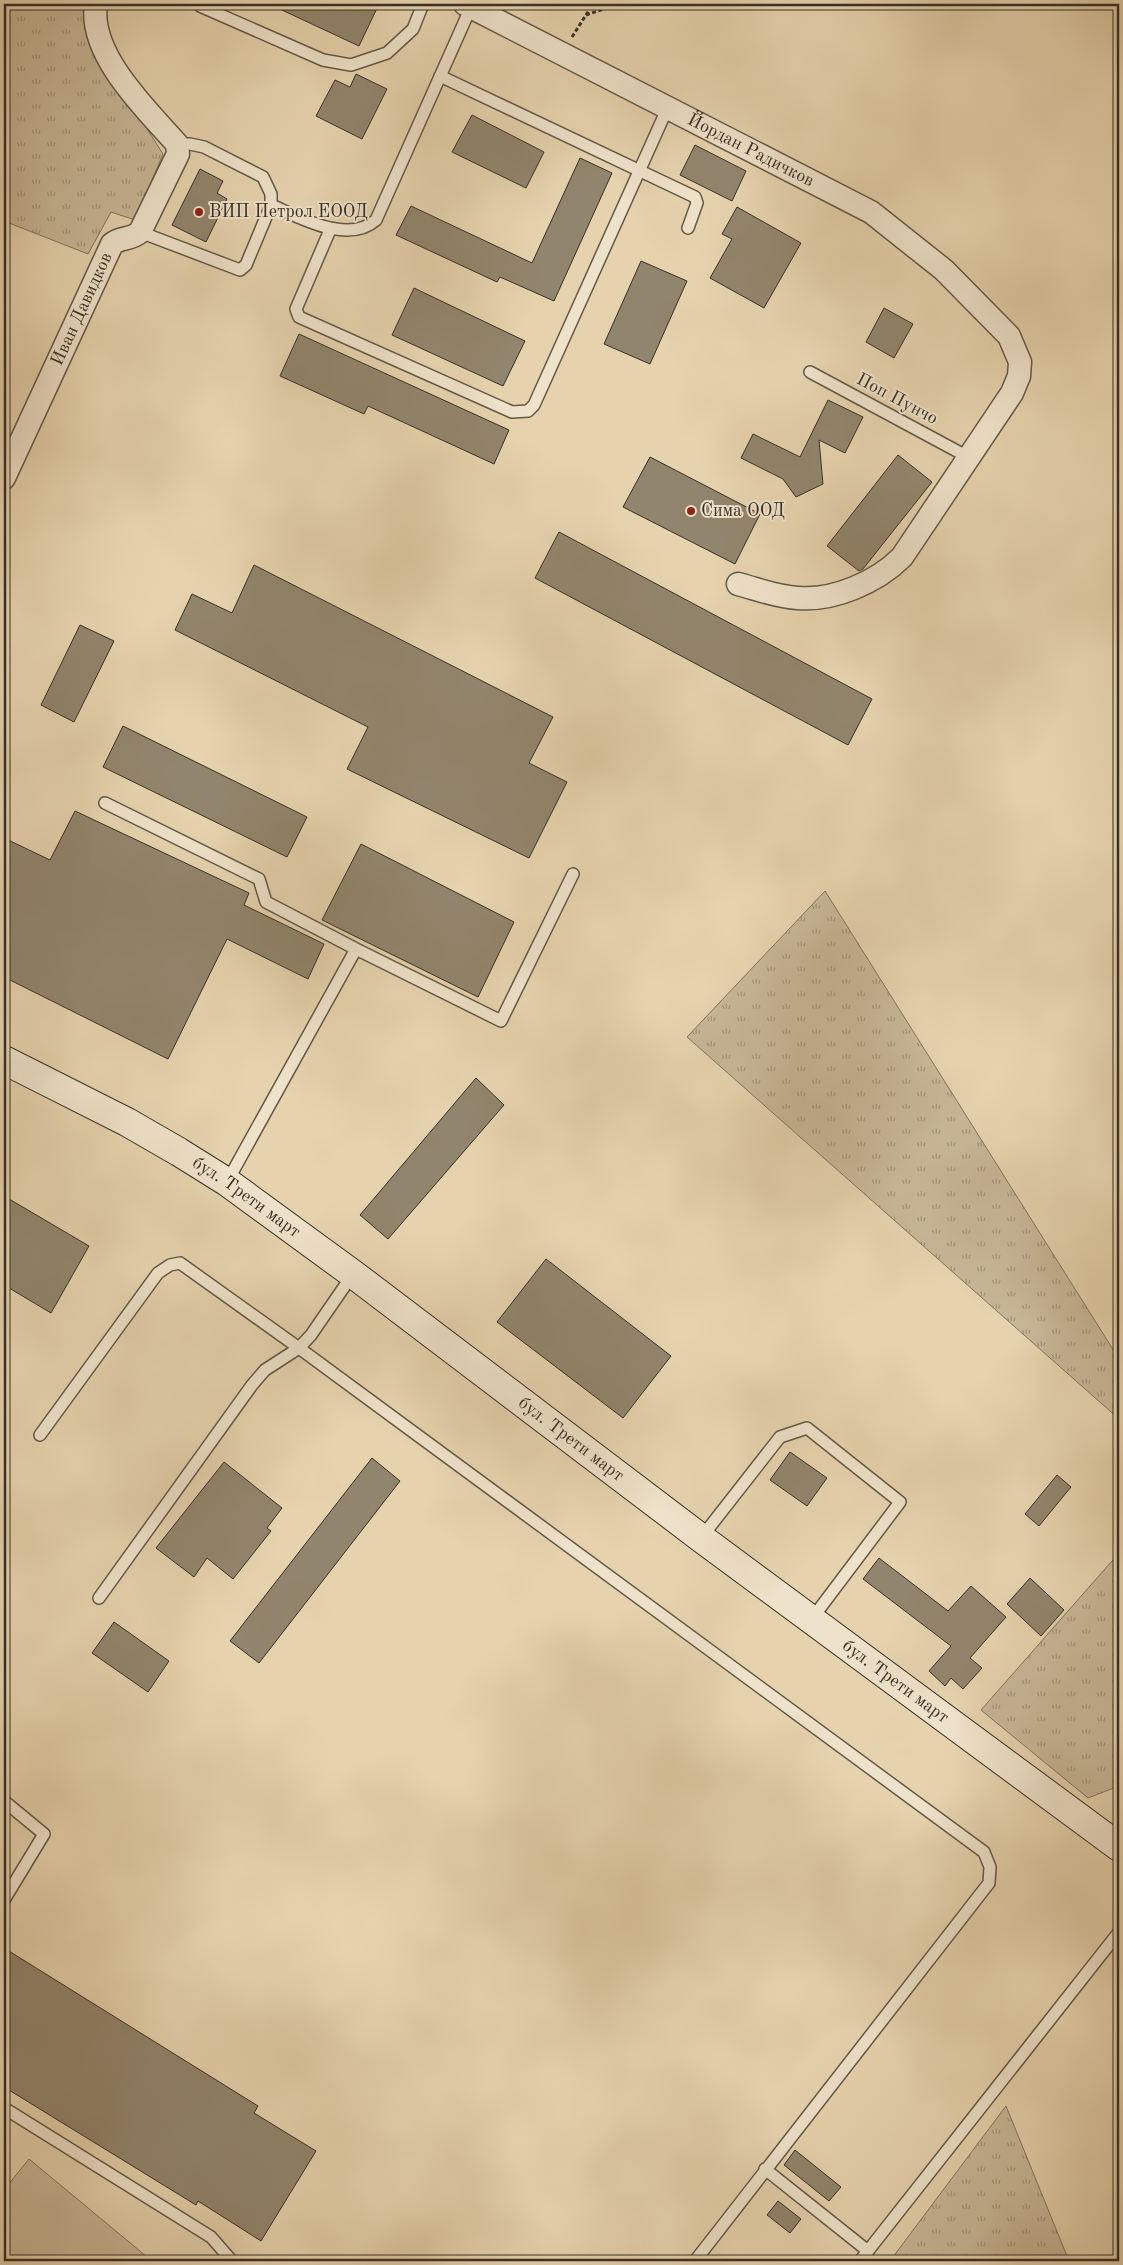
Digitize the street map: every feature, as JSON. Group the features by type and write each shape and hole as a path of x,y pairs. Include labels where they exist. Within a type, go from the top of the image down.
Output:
{"main road":[{"name":"бул. Трети март","path":"4,1060 127,1122 180,1152 227,1182 353,1274 701,1538 1119,1848"}],"street":[{"path":"96,4 94,15 103,48 124,82 177,144 178,154 175,163 140,232"},
{"name":"Йордан Радичков","path":"468,5 870,212 944,270 1009,336 1020,362 1020,376 999,415 968,457"},
{"name":"Иван Давидков","path":"4,478 112,244 117,240 134,238 140,232"},
{"path":"738,584 787,597 809,598 848,590 871,581 891,568 902,557 968,457"}],"lane":[{"path":"200,6 323,60 351,65 387,53 413,29 423,4"},
{"path":"271,205 330,230 362,228 369,226 376,220 440,76 468,5"},
{"path":"440,76 696,199 697,203 688,228"},
{"path":"330,230 296,309 299,317 512,412 528,411 534,405 668,107"},
{"path":"140,232 240,270 246,265 271,205 271,194 263,177 204,148 190,144 177,144"},
{"name":"Поп Пунчо","path":"810,372 968,457"},
{"path":"105,802 259,879 266,902 501,1021 573,874"},
{"path":"227,1182 356,949"},
{"path":"40,1435 158,1273 170,1264 180,1263 299,1348 984,1852 990,1867 989,1883 695,2261"},
{"path":"99,1598 252,1385 265,1370 299,1348 311,1335 353,1274"},
{"path":"701,1538 780,1437 807,1428 900,1502 811,1620"},
{"path":"4,1801 44,1834 4,1900"},
{"path":"860,2261 1119,1932"},
{"path":"4,2108 211,2237 232,2261"},
{"path":"765,2169 868,2251"}],"path":[{"path":"562,54 593,4"},
{"path":"586,15 618,4"}],"green space":[{"path":"4,4 86,4 85,29 88,36 163,154 135,220 111,212 88,254 4,221"},
{"path":"825,891 1119,1359 1119,1419 687,1037"},
{"path":"1119,1553 1119,1786 1088,1798 981,1710"},
{"path":"1006,2106 1069,2261 890,2261"},
{"path":"29,2159 152,2261 4,2261 4,2190"}],"building":[{"path":"269,4 379,4 359,46"},
{"path":"356,74 387,89 362,139 316,116 335,80 350,87"},
{"path":"472,115 544,152 526,188 452,152"},
{"path":"695,145 746,171 732,201 680,175"},
{"path":"580,158 612,173 554,301 500,277 497,282 396,235 411,206 532,263"},
{"name":"ВИП Петрол ЕООД","path":"200,169 223,181 217,193 227,199 206,242 172,225"},
{"path":"737,207 801,243 764,308 710,278 732,239 722,234"},
{"path":"641,261 687,281 650,364 604,344"},
{"path":"414,288 525,341 503,386 392,335"},
{"path":"884,308 913,324 894,358 866,342"},
{"path":"299,334 509,430 494,464 368,406 364,414 280,376"},
{"path":"828,400 863,417 845,453 819,440 823,484 796,497 783,479 741,458 753,434 800,457"},
{"path":"898,455 932,482 863,569 859,571 827,546"},
{"name":"Сима ООД","path":"650,457 760,514 735,564 623,507"},
{"path":"559,532 872,699 848,745 535,578"},
{"path":"254,565 553,717 529,763 567,782 529,858 347,769 368,727 175,630 192,594 232,613"},
{"path":"80,625 114,641 74,722 41,705"},
{"path":"123,726 307,817 287,857 103,767"},
{"path":"75,811 249,893 244,905 324,944 308,979 227,939 168,1059 4,977 4,838 50,860"},
{"path":"361,844 514,922 478,997 322,920"},
{"path":"476,1078 504,1105 388,1239 360,1215"},
{"path":"4,1196 89,1246 51,1313 4,1285"},
{"path":"546,1259 671,1356 623,1418 497,1322"},
{"path":"790,1452 827,1478 807,1506 770,1480"},
{"path":"372,1458 400,1481 259,1663 230,1641"},
{"path":"224,1462 282,1508 267,1528 271,1531 233,1579 207,1558 194,1577 156,1548"},
{"path":"1057,1475 1071,1487 1039,1526 1025,1514"},
{"path":"879,1558 948,1611 971,1586 1006,1617 970,1658 982,1668 963,1689 951,1678 945,1686 929,1671 951,1646 863,1579"},
{"path":"1030,1578 1064,1610 1041,1636 1007,1604"},
{"path":"114,1622 169,1661 148,1692 92,1653"},
{"path":"4,1948 258,2106 254,2113 316,2151 261,2241 198,2201 196,2205 4,2087"},
{"path":"795,2150 841,2187 829,2201 784,2165"},
{"path":"778,2201 801,2219 790,2233 767,2215"}],"place":[{"name":"ВИП Петрол ЕООД","path":"199,212"},
{"name":"Сима ООД","path":"691,511"}]}
